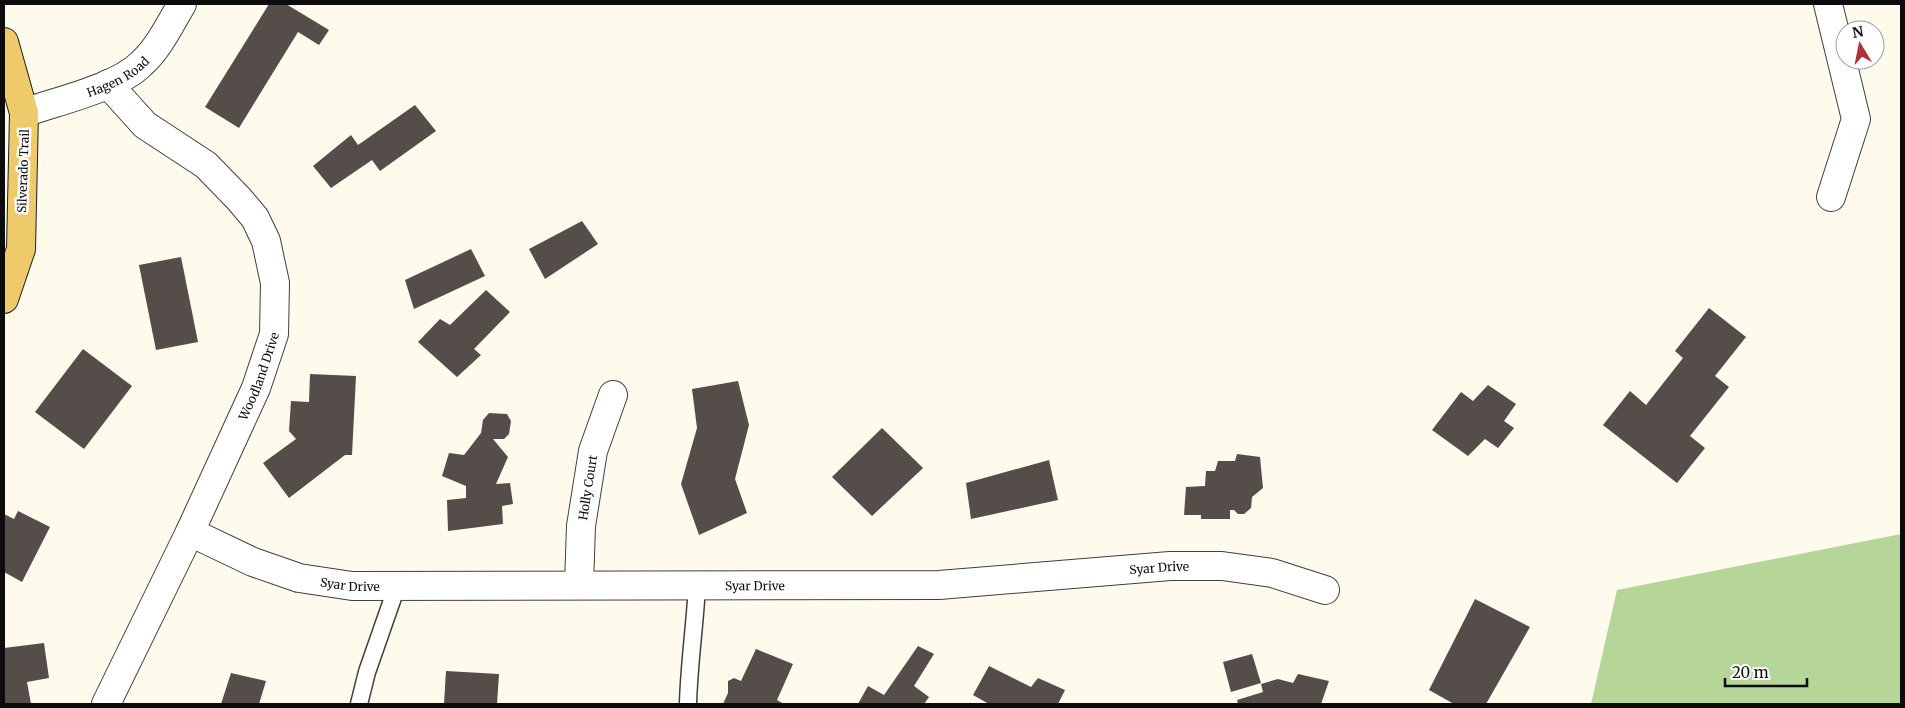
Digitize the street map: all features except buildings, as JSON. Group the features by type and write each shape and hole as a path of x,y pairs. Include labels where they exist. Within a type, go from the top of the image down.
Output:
{"main road":[{"name":"Silverado Trail","path":"4,42 24,113 21,248 4,299"}],"street":[{"name":"Hagen Road","path":"24,113 124,78 141,65 158,44 182,4"},
{"path":"1828,4 1856,119 1831,197"},
{"name":"Woodland Drive","path":"106,704 190,532 256,388 274,334 275,283 266,241 255,218 206,165 146,125 108,84"},
{"name":"Holly Court","path":"579,585 580,526 593,451 613,395"},
{"name":"Syar Drive","path":"190,532 253,562 299,578 352,586 939,585 1170,566 1222,566 1272,573 1325,590"}],"lane":[{"path":"359,704 366,672 397,586"},
{"path":"688,704 689,663 693,648 697,586"}],"green space":[{"path":"1901,534 1901,704 1591,704 1617,590"}]}
